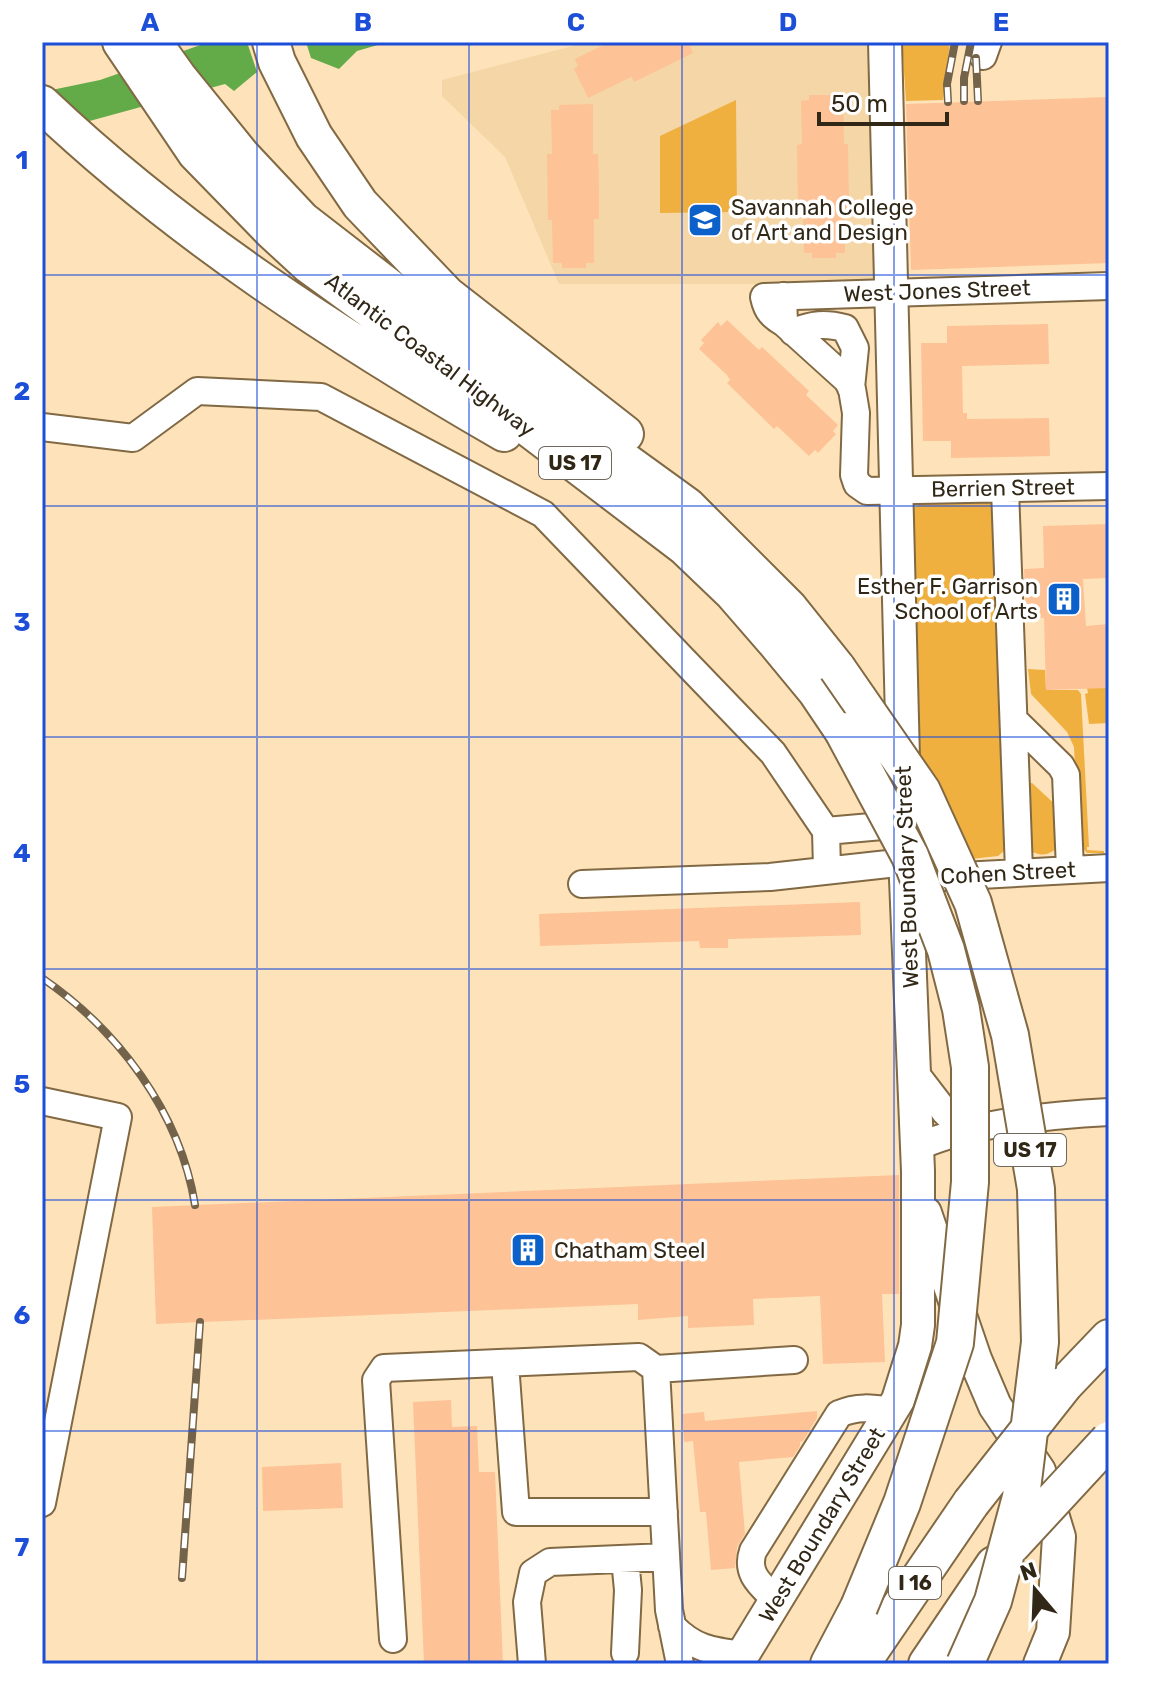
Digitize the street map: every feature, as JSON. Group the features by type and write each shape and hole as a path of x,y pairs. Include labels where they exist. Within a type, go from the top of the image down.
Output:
{"highway":[{"name":"Atlantic Coastal Highway","path":"121,42 196,153 287,225 448,333 687,506 789,608 837,668 922,791 973,903 1010,1035 1036,1189 1040,1342 1021,1497 993,1601 965,1664"},
{"name":"Atlantic Coastal Highway","path":"153,42 242,156 309,265 685,547 732,592 816,691 843,731 910,856 946,950 961,1009 970,1067 970,1182 955,1343 902,1503 859,1607 829,1664"},
{"path":"271,42 277,62 314,136 360,204 447,295 677,477 742,561"},
{"path":"42,104 137,188 327,325 438,395 630,506"},
{"name":"I 16","path":"861,1664 971,1503 1064,1385 1109,1338"},
{"name":"I 16","path":"927,1664 994,1565 1109,1440"}],"main road":[{"name":"West Boundary Street","path":"740,1660 895,1406 915,1346 918,1325 916,1248 919,1195 906,870 885,42"},
{"path":"919,1195 975,1359 995,1406 1039,1471 1059,1537 1053,1632 1040,1664"},
{"path":"895,1406 920,1389 945,1386 968,1391 995,1406"}],"street":[{"name":"West Jones Street","path":"788,328 773,296 1109,286"},
{"path":"788,328 827,324 845,328 855,348 851,388"},
{"path":"788,328 847,380 851,388"},
{"name":"Berrien Street","path":"851,388 856,413 854,475 857,484 867,491 1109,486"},
{"path":"42,427 133,438 197,391 321,397 543,514 773,753 826,831 827,869"},
{"path":"1010,489 1019,725 1019,871"},
{"path":"1019,725 1061,766 1066,775 1070,869"},
{"path":"826,831 905,824"},
{"name":"Cohen Street","path":"582,884 770,877 827,869 1019,871 1109,868"},
{"path":"912,1069 964,1131"},
{"path":"42,1101 118,1117 43,1492"},
{"path":"917,1147 964,1131 1070,1114 1109,1112"},
{"path":"393,1639 376,1380 384,1368 639,1357 656,1369 794,1360"},
{"path":"505,1363 516,1512 664,1512"},
{"path":"656,1369 666,1557 672,1626 680,1664"},
{"path":"776,1600 753,1577 749,1561 753,1551 839,1414 850,1409 895,1406"},
{"path":"532,1664 527,1602 533,1573 550,1562 666,1557"},
{"path":"625,1559 628,1590 625,1653"},
{"path":"672,1626 686,1640 740,1660"}],"shaded area":[{"path":"209,42 248,45 257,72 234,91 225,84 42,134 42,92 100,80"},
{"path":"306,42 388,42 357,51 339,69 311,58"},
{"name":"Savannah College of Art and Design","path":"588,42 874,42 881,284 559,284 505,157 442,96 442,80"},
{"path":"902,42 950,42 943,100 906,101"},
{"path":"736,100 737,212 660,213 660,136"},
{"path":"986,502 993,505 990,509 993,511 1009,847 998,856 971,859 912,740 910,515 915,507 922,504"},
{"path":"1028,669 1045,670 1046,690 1078,690 1081,694 1087,850 1104,853 1087,853 1079,843 1074,747 1067,732 1031,694"},
{"path":"1087,688 1109,688 1109,723 1089,724"},
{"path":"1032,783 1059,808 1061,843 1046,854 1029,850 1026,784"}],"building":[{"path":"610,42 688,42 693,53 634,82 632,77 588,98 574,69 578,66 575,59"},
{"path":"809,95 836,95 836,100 843,100 844,144 848,144 849,209 845,209 845,253 836,253 836,258 812,258 812,253 804,253 803,210 798,210 797,145 802,144 801,101 809,100"},
{"path":"1109,97 1109,263 911,270 906,104"},
{"path":"593,104 593,154 598,154 599,191 599,219 594,219 594,263 586,263 586,268 562,268 562,263 553,263 552,220 548,220 547,154 552,154 551,110 559,110 559,105"},
{"path":"727,320 759,350 762,347 809,391 806,395 838,425 833,431 836,434 818,453 815,450 809,456 777,426 774,429 727,383 730,380 727,375 699,349 704,343 701,340 718,322 721,326"},
{"path":"1048,324 1049,364 962,366 963,413 967,413 967,419 1049,418 1050,456 951,458 951,441 923,441 921,343 947,343 947,326"},
{"name":"Esther F. Garrison School of Arts","path":"1109,524 1109,578 1083,579 1086,626 1109,624 1109,688 1046,690 1044,618 1026,618 1024,569 1044,568 1043,526"},
{"path":"860,902 861,935 728,939 728,948 700,948 699,941 540,946 539,914"},
{"name":"Chatham Steel","path":"899,1175 899,1294 882,1294 885,1362 823,1364 820,1296 753,1299 754,1325 688,1328 688,1316 638,1320 638,1304 156,1324 152,1207"},
{"path":"451,1400 452,1427 477,1426 479,1472 495,1472 503,1664 424,1664 413,1402"},
{"path":"817,1411 817,1418 793,1457 739,1462 745,1534 737,1547 735,1568 711,1570 706,1512 700,1512 693,1441 684,1442 682,1414 704,1412 705,1421"},
{"path":"341,1463 343,1508 263,1511 262,1467"}],"railway":[{"path":"948,102 947,84 955,42"},
{"path":"964,101 964,78 971,42"},
{"path":"976,58 978,101"},
{"path":"42,978 96,1022 141,1076 175,1138 195,1205"},
{"path":"182,1578 200,1322"}],"place":[{"name":"Savannah College of Art and Design","path":"705,220"},
{"name":"Esther F. Garrison School of Arts","path":"1064,599"},
{"name":"Chatham Steel","path":"528,1250"}]}
